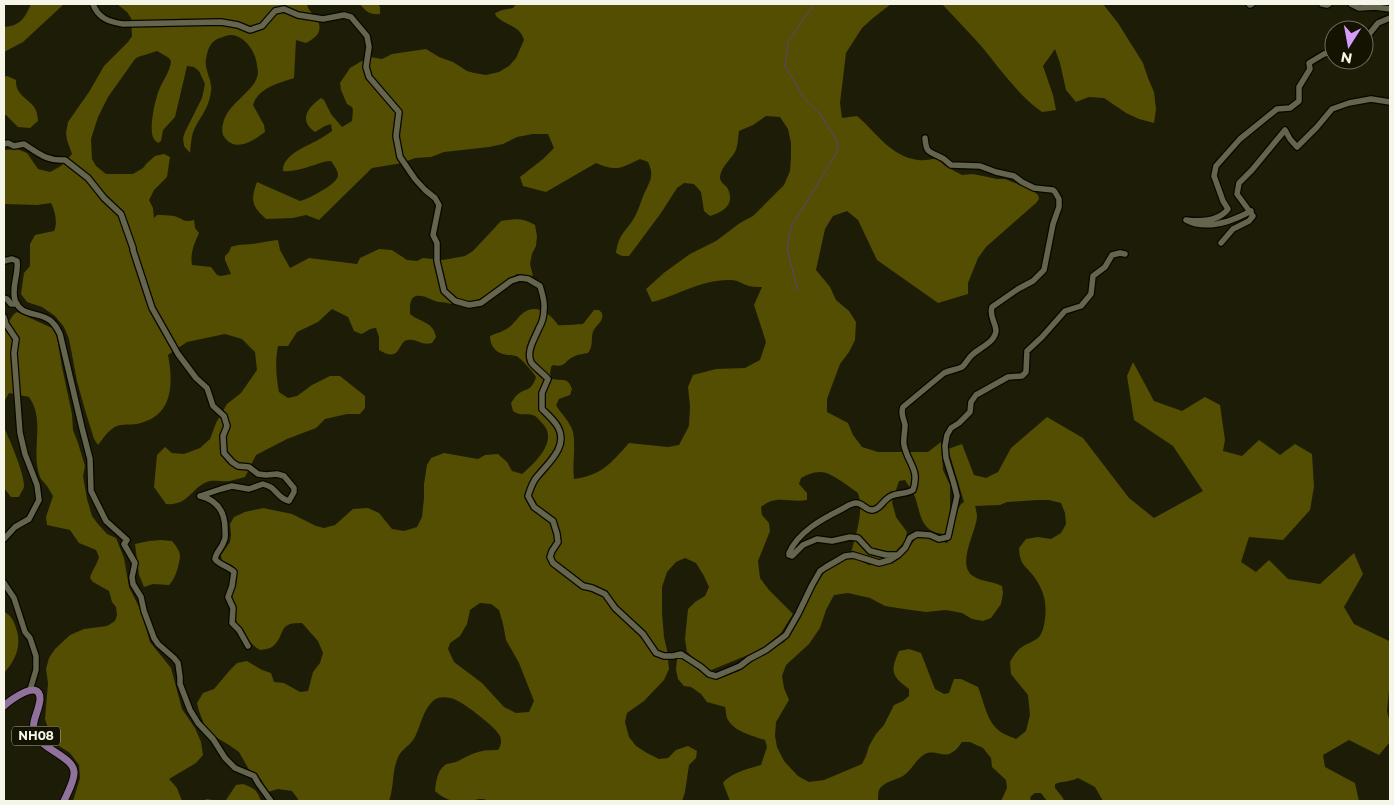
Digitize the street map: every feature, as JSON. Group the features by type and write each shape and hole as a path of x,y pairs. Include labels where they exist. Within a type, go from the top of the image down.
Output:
{"main road":[{"path":"4,706 30,690"},
{"name":"NH08","path":"30,690 35,691 40,698 33,724 36,736 42,744 73,766 74,772 64,801"}],"street":[{"path":"93,4 103,19 123,24 221,22 238,25 250,30 262,26 275,11 284,9 298,15 323,19 344,15 351,17 367,36 370,47 366,67 369,77 399,112 396,136 400,156 414,179 439,204 433,235 437,243 437,261 444,291 455,301 468,305 481,303 511,281 520,278 528,279 540,286 544,299 544,310 540,327 531,345 530,359 532,364 548,378 542,393 542,409 559,428 561,439 558,450 549,464 534,479 528,496 534,507 553,521 558,542 550,557 553,563 583,586 605,594 615,608 643,634 656,653 664,656 681,654 701,666 709,674 716,676 740,666 786,635 812,585 820,572 826,567 845,556 853,555 879,563 890,560 905,548 910,538 917,534 930,535 939,539 948,536 957,496 946,458 945,446 947,435 951,428 970,412 971,402 976,395 1008,377 1022,376 1026,372 1027,351 1066,312 1082,306 1091,294 1093,276 1105,267 1112,255 1125,254"},
{"path":"1322,4 1329,4"},
{"path":"1351,4 1359,8 1390,9"},
{"path":"1374,28 1378,23 1390,18"},
{"path":"1251,211 1239,218 1206,226 1193,224 1186,220 1209,221 1224,214 1228,209 1214,176 1216,166 1240,139 1277,109 1290,108 1299,101 1299,87 1310,69 1309,62 1324,54"},
{"path":"1221,243 1233,229 1249,221 1253,216 1237,194 1239,183 1275,144 1285,130 1297,147 1317,127 1332,108 1371,99 1390,102"},
{"path":"898,555 886,555 870,551 858,538 850,537 832,541 817,540 803,545 794,555 791,556 789,553 802,536 822,519 852,504 858,503 867,509 878,509 893,494 911,492 913,490 916,473 903,442 905,426 901,413 903,406 944,373 960,368 977,350 990,341 996,329 991,313 992,307 1033,281 1044,270 1053,224 1059,206 1059,199 1053,190 1034,188 1016,177 980,166 951,165 943,158 928,151 926,138"},
{"path":"4,144 8,143 14,146 24,144 40,155 55,161 65,160 88,178 104,198 121,214 152,308 178,354 196,378 207,388 213,406 224,416 227,426 223,436 224,453 238,466 249,467 258,474 284,476 294,488 289,501 279,497 273,488 263,484 250,489 232,486 200,496 213,500 225,520 225,541 215,555 215,559 234,572 228,597 233,608 232,623 239,630 248,646"},
{"path":"4,261 12,259 17,261 14,291 17,304 25,312 49,319 60,334 90,459 91,491 106,521 126,540 124,544 135,563 132,577 141,597 154,638 178,663 180,684 190,710 203,729 235,768 254,776 271,801"},
{"path":"4,298 11,304 17,304"},
{"path":"4,317 16,342 14,353 20,433 25,454 37,485 39,500 29,519 15,527 4,539"},
{"path":"4,583 14,598 25,632 30,638 36,656 36,670 30,690"}],"shaded area":[{"path":"31,4 64,4 23,42 4,52 4,27 18,23 27,13"},
{"path":"117,4 307,4 319,25 317,35 306,43 296,40 294,78 270,87 259,94 253,105 264,125 265,132 244,144 238,145 227,141 222,131 230,109 254,84 258,71 255,56 250,47 234,35 227,35 216,40 208,51 206,68 211,83 210,98 193,132 190,153 184,146 183,138 202,98 205,84 199,71 194,67 187,66 175,117 163,130 161,141 158,143 153,137 152,120 157,94 170,65 171,61 169,58 157,51 138,57 108,97 98,117 91,139 92,159 96,166 106,174 133,174 143,168 155,156 164,154 170,157 167,177 154,190 149,200 153,208 154,218 157,215 165,215 174,216 185,221 194,220 195,228 199,233 192,253 192,265 211,267 217,275 221,276 231,274 225,256 231,247 278,240 280,250 290,268 309,258 357,264 360,258 379,249 392,250 407,260 417,261 423,258 443,260 465,256 473,251 501,221 515,219 535,225 537,236 530,264 533,276 517,274 488,294 464,304 439,302 422,296 416,296 412,299 410,314 432,328 436,337 432,343 425,344 408,340 395,353 386,354 379,350 379,337 376,328 361,334 354,331 348,317 332,309 318,322 297,332 288,346 278,346 276,369 279,392 288,398 297,396 312,385 330,376 340,376 365,396 365,408 360,414 347,414 325,419 316,428 287,439 256,455 245,477 230,481 210,481 198,487 185,499 174,504 166,504 154,487 157,455 165,447 172,453 184,454 200,448 210,439 216,423 227,404 241,393 257,370 255,352 242,339 225,334 187,342 168,355 171,376 169,396 160,412 152,419 141,423 114,427 98,445 94,439 85,410 69,339 64,327 55,316 42,307 27,302 21,294 24,273 30,266 30,244 35,235 54,231 55,228 56,217 51,203 37,205 4,204 4,150 17,149 27,153 38,169 50,172 61,166 72,154 66,133 68,122 104,66 132,36 131,18"},
{"path":"360,4 378,4 380,14 368,12"},
{"path":"516,4 891,4 862,28 846,53 840,103 842,118 857,116 884,143 908,158 928,160 938,158 945,166 962,175 973,174 1005,179 1032,190 1038,195 1039,199 986,247 978,258 968,283 968,294 938,303 877,260 858,220 847,211 833,216 825,229 816,270 830,287 836,300 849,311 856,322 855,340 840,364 827,399 827,412 848,423 853,435 862,447 878,452 928,452 941,442 943,470 950,485 948,529 944,534 930,530 920,516 912,490 905,480 899,481 892,502 896,517 907,532 905,541 896,551 886,558 878,560 851,553 860,516 858,493 829,474 820,472 801,478 799,484 807,493 807,500 778,500 761,507 762,515 769,523 770,531 758,561 760,578 793,614 781,633 760,650 709,671 687,652 685,639 688,609 705,596 709,587 696,563 685,558 676,562 667,572 662,587 664,637 669,669 664,680 644,701 627,713 625,722 629,737 636,746 659,759 668,758 676,750 688,746 697,751 696,758 689,765 682,801 489,801 481,799 459,802 446,799 435,791 437,777 442,767 476,753 498,750 501,742 500,736 493,727 480,716 456,700 445,697 436,699 430,704 413,740 398,756 389,801 298,801 292,791 278,789 268,792 261,779 252,775 239,752 207,732 197,703 203,693 214,689 237,663 247,661 271,673 274,682 284,683 300,692 308,691 313,672 320,663 323,653 318,641 302,623 294,623 285,627 277,642 268,649 260,650 242,632 235,616 232,600 237,575 233,569 222,562 221,555 230,542 230,524 234,517 245,512 263,508 292,514 324,528 335,525 353,509 368,508 379,513 392,529 404,531 417,527 422,517 424,484 427,465 431,458 444,453 478,459 485,455 498,454 507,462 512,471 522,474 544,450 548,436 546,429 535,416 516,413 513,411 511,403 519,393 532,385 536,377 518,357 497,351 491,343 490,336 506,329 520,316 532,309 537,309 547,314 558,325 583,324 594,310 599,310 602,313 601,321 593,331 588,353 575,356 563,365 553,365 551,367 550,374 552,379 567,381 572,389 570,395 559,399 556,405 570,424 573,432 574,479 599,471 611,462 629,443 668,447 679,445 689,426 690,406 688,387 693,375 716,369 745,368 760,360 766,342 754,305 762,287 750,286 733,280 720,280 652,302 646,289 690,254 716,241 753,216 784,185 790,171 791,143 788,129 780,117 766,116 753,125 739,131 736,150 722,169 720,177 730,195 729,204 723,210 710,216 704,211 701,192 694,184 684,183 677,188 629,256 622,256 616,253 617,246 636,215 650,180 651,170 648,162 640,159 619,168 596,163 546,192 523,186 520,177 554,148 548,134 517,137 503,144 489,147 444,152 431,157 415,158 402,163 372,168 319,220 306,215 293,218 266,219 255,207 253,194 257,182 300,201 322,190 337,178 337,171 331,161 297,170 283,171 286,160 302,148 332,131 331,124 315,132 307,123 306,118 309,110 321,98 342,127 352,121 353,110 347,104 340,83 350,68 370,57 382,59 392,54 426,49 467,71 486,75 499,72 509,66 516,58 524,40 516,28 500,19 495,13 513,8","holes":["480,603 491,604 499,610 506,640 519,663 534,701 529,712 516,713 504,707 482,683 454,662 448,649 450,643 460,636 467,624 470,610"]},
{"path":"942,4 1103,4 1118,23 1143,63 1154,92 1156,109 1154,123 1126,113 1104,98 1089,97 1076,102 1066,90 1055,49 1043,66 1056,110 1042,112 1017,90 982,47"},
{"path":"7,76 16,80 20,93 36,109 38,121 30,128 18,127 4,115 4,77"},
{"path":"17,312 52,328 57,337 72,414 73,430 85,466 83,476 92,516 107,534 116,538 124,558 129,587 141,611 150,642 171,668 182,709 195,728 201,742 203,755 196,763 169,779 177,788 182,801 73,801 80,778 79,765 70,753 59,746 51,737 45,719 48,683 46,669 49,658 55,649 70,635 84,629 107,626 115,621 117,615 116,607 112,602 109,591 93,582 90,578 99,557 96,550 79,543 70,530 47,525 46,517 53,496 41,478 37,467 37,426 34,406 29,397 9,393 4,402 4,326"},
{"path":"1133,362 1154,401 1182,411 1205,397 1220,405 1225,440 1223,451 1242,456 1259,440 1280,455 1295,444 1312,454 1314,487 1310,510 1283,540 1249,537 1241,562 1256,572 1269,560 1288,579 1320,584 1354,553 1363,574 1344,607 1354,624 1389,641 1390,680 1387,711 1390,723 1390,742 1379,755 1349,740 1323,755 1325,767 1355,783 1359,801 1103,801 1095,787 1078,778 1055,784 1055,788 1064,801 1047,801 1041,793 1035,793 1031,796 1030,801 1001,801 1007,788 1006,780 992,767 991,758 983,748 970,742 962,742 956,750 948,754 932,752 922,756 903,776 881,787 878,801 730,801 723,783 735,774 761,765 767,747 765,740 735,728 727,719 725,707 707,702 701,694 691,687 684,686 678,679 676,670 677,659 687,661 701,672 717,679 739,671 784,642 793,630 816,584 825,571 842,560 854,558 869,565 881,565 896,560 905,553 916,538 925,537 947,543 958,509 964,502 948,449 962,444 974,475 986,478 998,472 1011,448 1047,417 1083,438 1129,498 1154,518 1203,491 1173,446 1134,420 1127,376","holes":["1049,500 1061,503 1065,513 1066,524 1061,533 1051,539 1038,537 1026,539 1019,548 1022,562 1041,588 1046,607 1044,624 1039,637 1020,648 1010,662 1011,674 1028,695 1030,715 1026,731 1016,739 997,729 989,718 978,687 961,679 954,679 949,693 944,694 935,689 921,653 909,649 899,651 893,668 896,677 909,689 909,696 894,705 884,725 869,746 862,764 824,780 809,782 798,776 784,761 777,747 775,736 776,722 789,700 782,676 786,665 809,644 820,628 826,610 834,595 848,593 870,598 885,606 926,612 946,610 962,613 972,619 983,621 991,618 1001,604 1002,586 973,576 968,571 966,564 968,548 977,517 975,506"]},
{"path":"4,427 24,481 24,487 19,497 11,497 4,488"},
{"path":"161,540 172,541 178,549 180,555 177,571 169,585 153,584 144,587 139,575 135,544"},
{"path":"4,612 9,615 15,625 18,634 18,646 15,658 4,673"},
{"path":"243,784 255,790 261,801 220,801 226,800 236,785"}],"waterway":[{"path":"798,291 787,248 791,227 836,154 838,147 836,139 819,113 804,98 785,66 788,42 814,4"}]}
